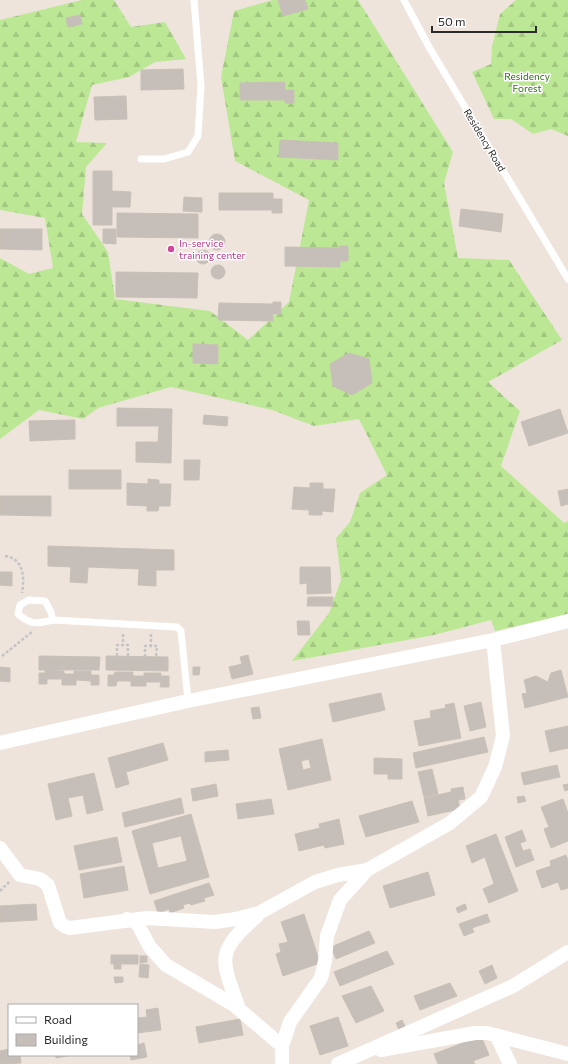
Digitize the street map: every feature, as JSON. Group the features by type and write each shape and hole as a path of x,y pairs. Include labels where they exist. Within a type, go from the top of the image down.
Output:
{"street":[{"path":"0,743 188,701 493,640 568,621"},
{"path":"282,1064 282,1046 290,1022 321,978 325,961 327,936 340,900 367,870 450,822 481,797 495,767 503,736 493,640"},
{"path":"0,848 20,875 40,879 48,885 62,925 70,928 127,919 171,918 215,922 260,913"},
{"path":"239,1009 226,974 225,955 228,946 235,935 260,913 315,882 338,875 367,870"},
{"path":"127,919 137,923 150,947 166,965 239,1009 282,1046"},
{"path":"338,1064 513,986 568,952"},
{"path":"359,1054 475,1033 496,1035 568,1054"},
{"path":"496,1035 510,1064"}],"lane":[{"path":"141,159 164,159 188,152 198,136 201,86 194,0"},
{"name":"Residency Road","path":"404,0 429,47 564,266 568,279"},
{"path":"53,620 52,612 45,601 29,600 20,605 18,614 28,623 40,623 53,620 177,627 181,631 188,701"}],"path":[{"path":"5,556 11,556 19,563 23,576 20,605"},
{"path":"2,656 28,637 40,623"},
{"path":"117,656 117,645 128,645 128,657"},
{"path":"145,657 145,646 157,646 156,657"}],"green space":[{"path":"82,0 114,0 131,27 165,22 186,59 155,62 129,77 92,85 76,142 107,143 86,167 82,214 108,252 115,299 210,311 248,340 289,302 309,200 235,161 221,77 234,11 273,0 358,0 453,152 444,183 458,258 509,260 562,340 488,382 520,411 501,466 564,523 568,521 568,614 495,631 491,620 434,635 292,661 329,613 341,580 336,538 350,522 360,493 387,475 359,419 314,426 272,410 171,387 98,408 83,419 39,410 0,439 0,258 29,274 53,268 45,218 0,210 0,20"},
{"name":"Residency Forest","path":"516,0 568,0 568,136 551,129 533,134 511,119 494,119 472,72 491,64 492,46 500,14"}],"building":[{"path":"278,0 305,0 308,9 283,16"},
{"path":"80,15 82,24 68,27 66,18"},
{"path":"183,69 184,89 141,90 141,70"},
{"path":"285,82 285,90 294,90 294,103 285,103 285,100 240,100 240,83"},
{"path":"126,96 127,119 95,120 94,97"},
{"path":"280,140 338,143 338,160 279,157"},
{"path":"93,171 112,171 112,191 131,192 130,207 112,207 112,225 93,225"},
{"path":"219,193 273,193 273,199 282,199 282,213 272,213 272,210 219,210"},
{"path":"184,197 202,198 202,212 183,211"},
{"path":"461,209 503,214 501,232 459,226"},
{"path":"117,213 198,214 198,238 117,237"},
{"path":"0,229 42,229 42,250 0,249"},
{"path":"103,229 116,229 116,244 103,243"},
{"path":"217,234 224,239 225,242 220,249 217,250 210,245 209,242 214,235"},
{"path":"340,246 348,246 348,261 340,261 340,267 285,266 285,247 340,248"},
{"path":"200,250 206,250 210,254 210,260 206,264 200,264 196,260 196,254"},
{"path":"215,265 221,265 225,269 225,275 221,279 215,279 211,275 211,269"},
{"path":"116,272 198,273 197,298 116,297"},
{"path":"273,302 281,302 281,314 273,314 273,321 218,320 219,303 273,304"},
{"path":"193,344 218,345 218,364 193,363"},
{"path":"349,353 369,359 372,383 352,395 333,386 330,364"},
{"path":"117,408 172,409 171,463 136,462 136,442 158,442 159,426 117,426"},
{"path":"560,409 568,433 529,446 521,422"},
{"path":"204,415 228,417 227,426 203,424"},
{"path":"75,420 75,439 30,441 29,421"},
{"path":"184,460 200,460 199,480 184,480"},
{"path":"69,470 121,470 121,489 69,489"},
{"path":"148,479 159,480 159,484 171,484 170,506 159,506 158,511 147,511 147,506 127,505 127,483 148,484"},
{"path":"310,483 323,483 323,489 335,489 333,512 322,511 322,515 309,515 309,510 292,509 294,487 310,488"},
{"path":"568,489 568,504 561,506 558,491"},
{"path":"0,496 51,496 51,516 0,515"},
{"path":"48,546 174,550 174,570 156,570 156,586 138,585 139,569 88,567 87,583 70,582 71,567 48,566"},
{"path":"300,567 330,567 331,593 307,594 307,583 300,584"},
{"path":"0,572 12,572 12,586 0,585"},
{"path":"308,597 333,597 333,606 307,606"},
{"path":"297,621 309,621 310,635 298,635"},
{"path":"248,655 253,674 232,679 229,667 242,664 240,657"},
{"path":"39,656 100,657 99,670 39,670"},
{"path":"106,656 168,657 168,671 106,670"},
{"path":"0,667 10,668 10,682 0,681"},
{"path":"193,667 200,667 199,675 193,675"},
{"path":"45,670 64,671 64,674 74,674 74,671 91,671 91,675 99,675 99,685 91,685 91,681 76,680 76,685 62,685 62,679 47,679 47,684 39,684 39,673 45,673"},
{"path":"561,670 568,697 525,708 522,694 527,693 524,680 536,676 548,682 551,673"},
{"path":"115,672 133,672 133,676 144,676 144,673 161,673 161,676 169,676 169,687 160,687 161,682 146,682 146,686 131,686 131,681 117,681 116,686 108,686 108,675 114,675"},
{"path":"381,693 385,710 333,722 329,704"},
{"path":"481,702 486,727 470,731 464,706"},
{"path":"454,703 461,738 419,746 414,721 431,718 430,711 446,708 445,705"},
{"path":"259,707 261,718 253,719 251,708"},
{"path":"568,726 568,748 550,752 545,731"},
{"path":"484,737 488,752 416,768 413,753"},
{"path":"322,739 331,780 288,790 279,749","holes":["309,759 311,768 303,770 301,761"]},
{"path":"163,743 168,760 126,772 129,784 116,788 108,758"},
{"path":"228,750 229,760 205,762 205,752"},
{"path":"374,758 402,759 402,779 388,779 388,774 374,774"},
{"path":"557,765 560,777 524,785 521,773"},
{"path":"432,769 438,794 424,797 418,772"},
{"path":"94,773 103,810 87,814 83,795 68,798 72,816 56,820 48,784"},
{"path":"216,784 218,796 193,801 191,789"},
{"path":"568,784 568,790 565,791 563,785"},
{"path":"463,787 465,799 458,800 460,809 428,816 424,798 451,792 451,789"},
{"path":"524,796 526,801 518,803 517,797"},
{"path":"181,798 184,813 125,827 122,813"},
{"path":"271,799 274,814 238,819 236,804"},
{"path":"563,799 568,813 568,841 551,848 544,829 549,827 541,807"},
{"path":"412,801 419,822 366,837 359,816"},
{"path":"191,814 209,877 150,894 132,831","holes":["181,836 187,861 158,868 152,843"]},
{"path":"339,819 344,844 325,848 324,845 299,851 295,834 320,828 319,824"},
{"path":"522,830 526,841 520,843 523,851 530,849 534,860 516,867 505,837"},
{"path":"496,834 518,891 489,903 483,889 494,884 485,857 472,863 466,846"},
{"path":"117,837 122,862 79,870 74,846"},
{"path":"566,855 568,860 568,888 561,890 558,882 542,888 536,871 551,866 550,861"},
{"path":"124,866 128,890 84,898 80,874"},
{"path":"428,872 435,895 390,908 383,886"},
{"path":"209,883 214,895 204,898 205,901 191,905 190,903 183,905 184,908 170,913 169,909 158,913 154,901"},
{"path":"36,904 37,920 0,922 0,906"},
{"path":"465,904 467,909 458,913 456,908"},
{"path":"304,914 320,963 283,976 276,954 281,952 279,944 288,942 281,922"},
{"path":"487,914 490,922 472,928 474,932 464,936 459,924"},
{"path":"369,931 375,943 336,959 331,947"},
{"path":"387,951 394,964 340,986 334,972"},
{"path":"111,955 138,955 138,964 121,964 121,969 114,969 114,964 111,964"},
{"path":"140,956 147,956 147,962 140,963"},
{"path":"140,964 149,965 148,978 139,977"},
{"path":"492,965 497,978 485,984 479,971"},
{"path":"114,977 123,977 123,982 115,983"},
{"path":"450,983 457,996 420,1010 414,996"},
{"path":"371,986 384,1011 356,1023 342,996"},
{"path":"158,1008 161,1030 138,1033 138,1018 147,1017 146,1010"},
{"path":"338,1017 348,1046 320,1055 310,1026"},
{"path":"240,1019 243,1035 199,1043 196,1027"},
{"path":"402,1020 406,1028 399,1030 396,1023"},
{"path":"481,1036 489,1055 473,1061 475,1064 438,1064 434,1054"},
{"path":"144,1043 147,1057 131,1060 130,1056 138,1056 138,1045"},
{"path":"8,1049 8,1056 20,1056 21,1063 0,1064 0,1051"},
{"path":"56,1056 67,1056 56,1058"}],"place":[{"name":"In-service training center","path":"171,249"}]}
